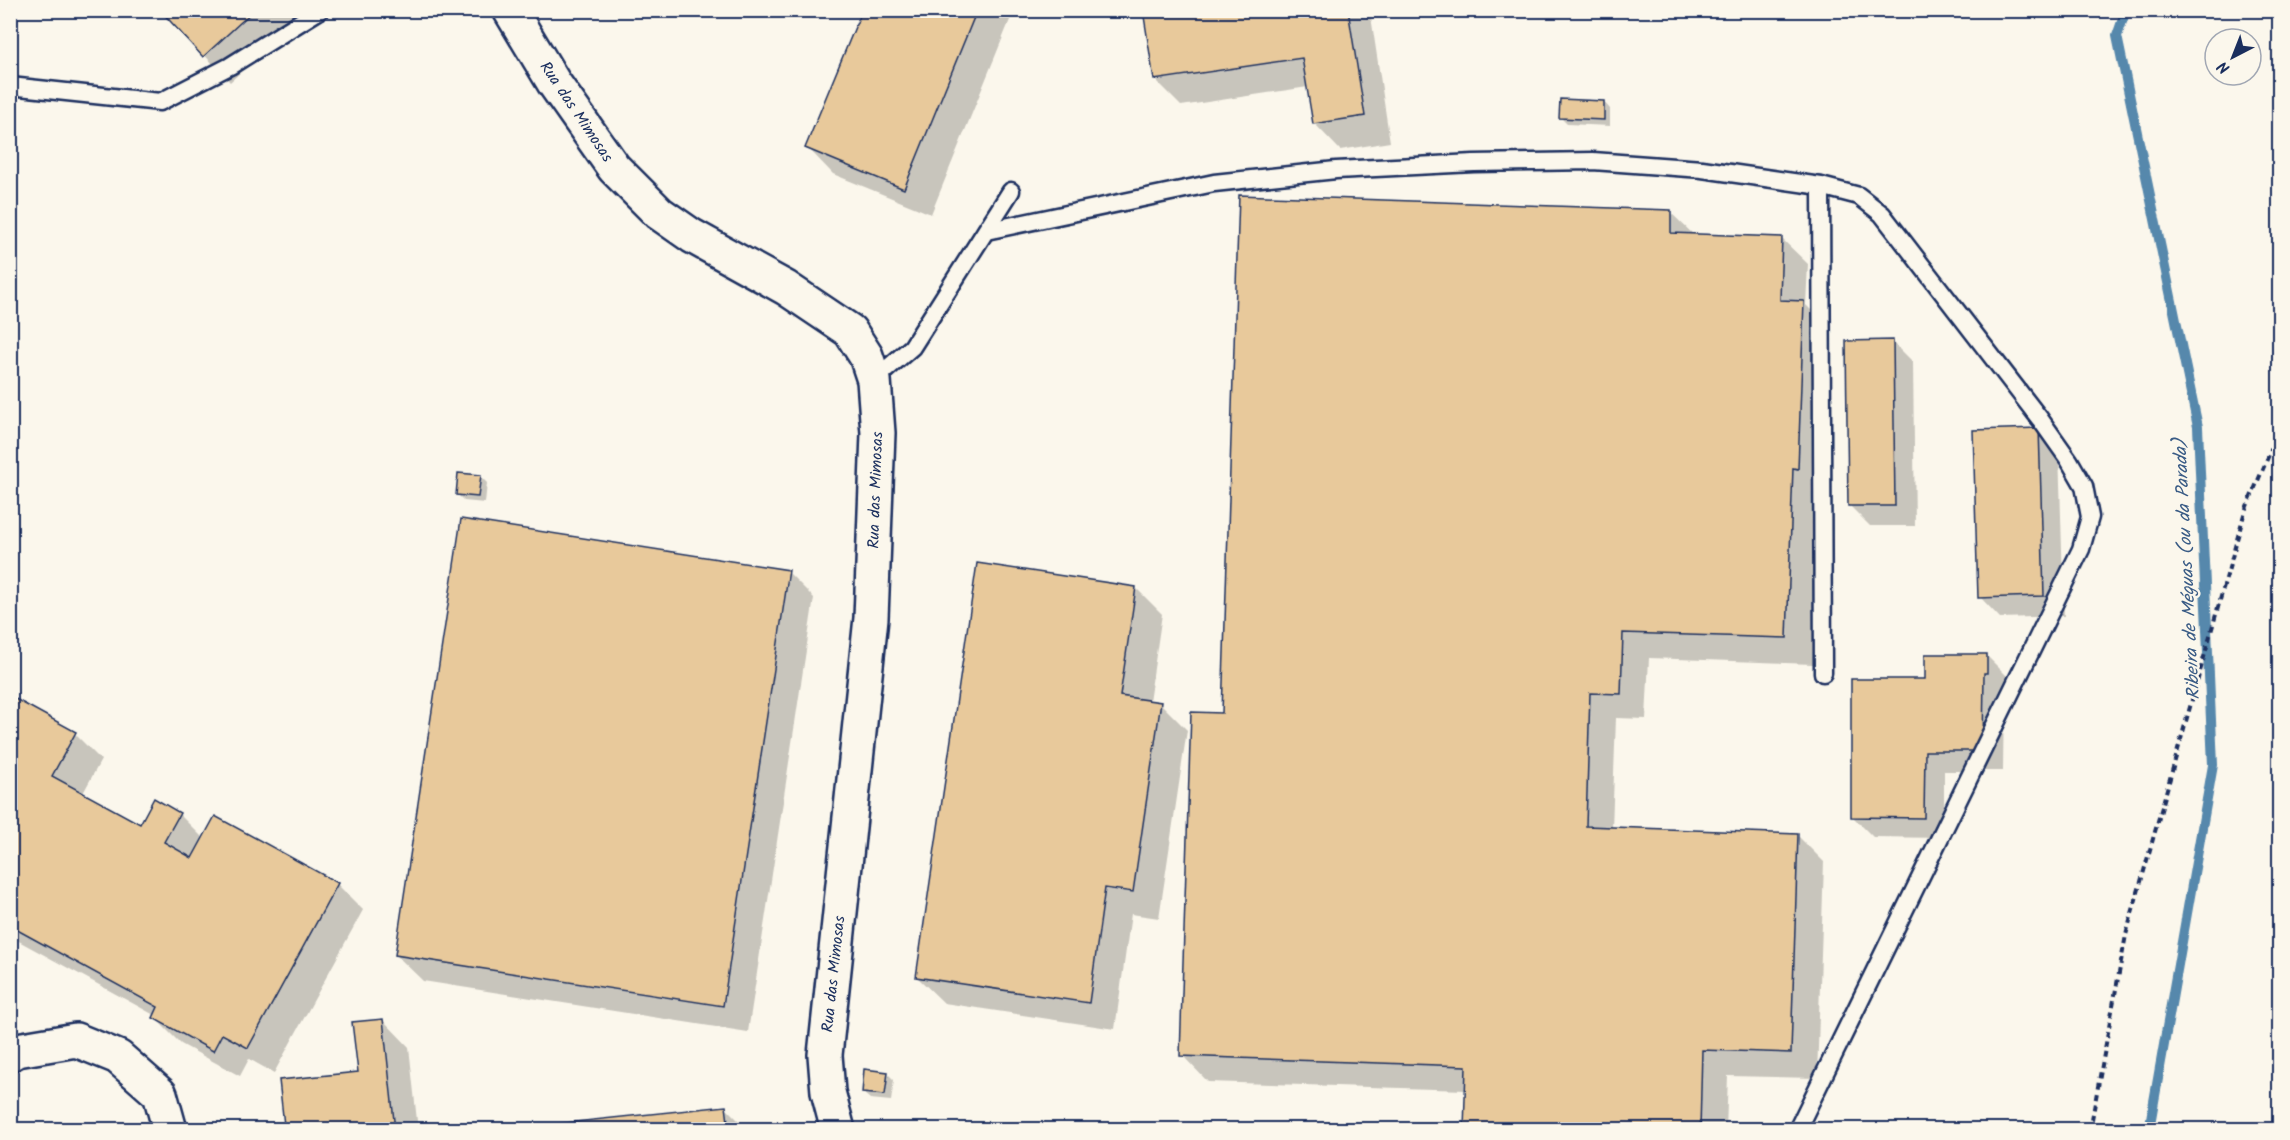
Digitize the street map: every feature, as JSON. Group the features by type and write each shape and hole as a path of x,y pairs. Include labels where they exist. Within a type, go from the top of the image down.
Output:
{"street":[{"name":"Rua das Mimosas","path":"510,10 554,83 622,176 667,219 692,236 786,288 850,331 866,356 874,380 878,433 871,618 825,1055 828,1092 838,1130"},
{"path":"10,1054 17,1050 76,1040 118,1057 160,1094 170,1130"}],"lane":[{"path":"10,86 160,102 230,66 320,10"},
{"path":"986,231 1214,183 1336,170 1474,163 1593,161 1702,169 1821,186 1859,196 1882,214 2069,460 2084,486 2090,517 2081,549 1797,1130"},
{"path":"1821,186 1823,673"},
{"path":"874,380 912,346 1011,191"}],"path":[{"path":"2091,1130 2126,935 2245,511 2280,429"}],"building":[{"path":"160,10 254,10 203,57"},
{"path":"862,10 977,10 904,189 805,148"},
{"path":"1143,10 1348,10 1365,116 1313,124 1302,58 1154,80"},
{"path":"1560,99 1604,101 1604,120 1559,118"},
{"path":"1239,195 1671,210 1671,233 1782,237 1780,300 1804,301 1798,469 1793,468 1787,638 1623,633 1621,694 1590,693 1586,826 1798,834 1791,1053 1702,1050 1700,1130 1464,1130 1466,1066 1180,1056 1191,712 1222,713"},
{"path":"1893,340 1895,506 1848,506 1846,341"},
{"path":"2039,428 2044,596 1978,598 1973,430"},
{"path":"458,473 481,475 478,497 456,495"},
{"path":"461,519 789,570 723,1006 395,955"},
{"path":"977,563 1136,587 1120,696 1161,702 1133,892 1105,888 1089,1003 916,977"},
{"path":"1925,654 1987,654 1987,673 1984,673 1983,751 1925,751 1924,818 1851,817 1851,679 1925,679"},
{"path":"10,696 76,732 52,776 140,824 154,798 180,813 164,842 192,858 215,816 338,883 248,1048 222,1034 213,1051 153,1018 158,1007 10,926"},
{"path":"383,1019 395,1130 242,1130 284,1125 279,1080 358,1072 352,1022"},
{"path":"864,1069 888,1072 885,1095 862,1093"},
{"path":"726,1106 729,1130 499,1130"}],"waterway":[{"name":"Ribeira de Méguas (ou da Parada)","path":"2126,10 2117,36 2198,427 2213,765 2149,1130"}]}
